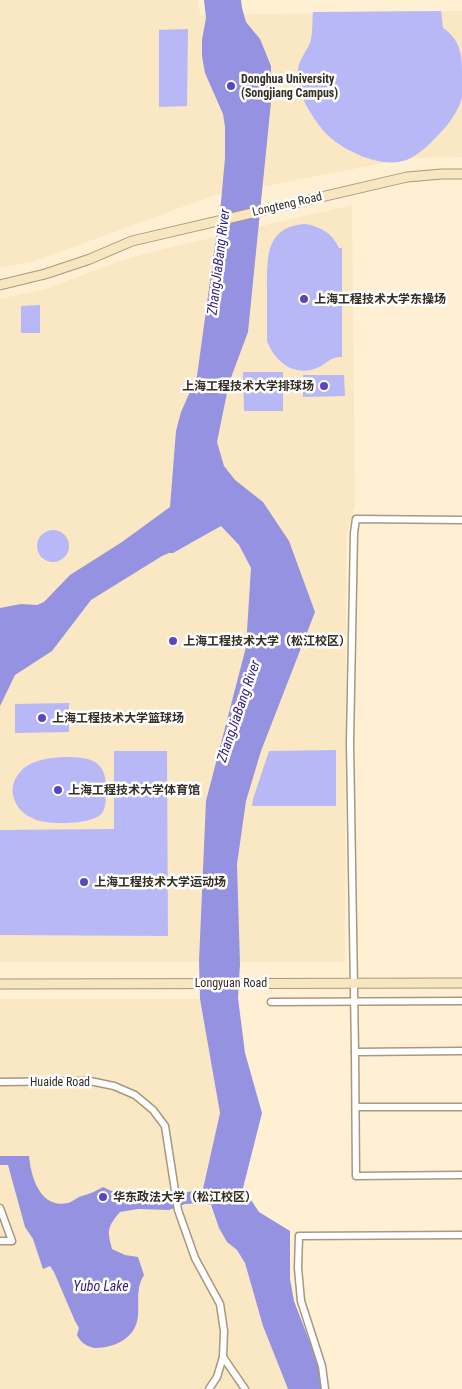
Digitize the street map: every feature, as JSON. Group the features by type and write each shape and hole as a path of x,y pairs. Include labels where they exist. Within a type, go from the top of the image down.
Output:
{"main road":[{"name":"Longteng Road","path":"0,285 45,274 90,259 132,241 206,222 407,176 462,174"},
{"name":"Longyuan Road","path":"0,984 462,983"}],"street":[{"path":"462,520 356,519 354,533 350,742 356,1176 462,1175"},
{"path":"271,1002 462,1001"},
{"path":"355,1052 462,1052"},
{"name":"Huaide Road","path":"0,1082 90,1081 114,1086 135,1096 152,1110 165,1126 178,1210 195,1258 220,1304 224,1331 223,1357"},
{"path":"356,1107 462,1107"},
{"path":"0,1208 12,1241 0,1241"},
{"path":"325,1389 322,1366 301,1301 298,1268 299,1236 462,1235"},
{"path":"210,1389 218,1378 223,1357"},
{"path":"223,1357 245,1389"}],"shaded area":[{"name":"Donghua University (Songjiang Campus)","path":"0,0 198,0 200,15 462,11 462,157 410,158 212,196 35,261 0,268"},
{"path":"441,11 443,28 453,37 458,46 462,71 461,102 443,129 419,153 400,162 376,161 363,157 330,137 313,117 299,86 298,70 310,43 313,12"},
{"path":"188,29 187,106 159,107 159,30"},
{"name":"上海工程技术大学（松江校区）","path":"352,205 355,505 347,532 346,543 345,962 0,962 0,299 46,289 117,262 159,250"},
{"name":"上海工程技术大学东操场","path":"306,224 326,232 333,238 339,248 342,248 342,357 331,359 317,368 301,371 286,366 280,361 267,341 267,268 268,257 275,238 282,231 292,226"},
{"path":"40,305 40,333 21,333 21,306"},
{"path":"243,372 283,372 283,411 244,411"},
{"name":"上海工程技术大学排球场","path":"303,375 344,375 345,396 303,397"},
{"path":"53,530 65,534 69,546 65,558 53,562 41,558 37,546 41,534"},
{"name":"上海工程技术大学篮球场","path":"69,703 69,732 15,733 15,704"},
{"path":"336,750 336,806 252,806 269,751"},
{"name":"上海工程技术大学运动场","path":"114,751 167,751 168,936 0,935 0,830 114,829"},
{"name":"上海工程技术大学体育馆","path":"64,757 82,758 95,762 104,773 106,781 105,806 98,817 67,823 46,822 36,820 27,815 15,802 13,785 17,776 24,768 38,761"},
{"name":"华东政法大学（松江校区）","path":"0,999 200,999 220,1113 203,1190 227,1242 237,1250 245,1263 263,1326 288,1389 0,1389"}],"water":[{"path":"204,0 241,0 246,22 260,39 271,66 271,102 248,332 229,383 217,442 224,466 235,480 263,502 289,541 315,612 261,751 246,801 237,864 240,964 238,998 245,1053 262,1113 243,1188 259,1212 290,1231 290,1279 294,1301 314,1353 325,1389 288,1389 263,1326 245,1263 237,1250 227,1242 219,1228 211,1205 202,1203 185,1204 169,1210 138,1209 120,1212 110,1226 109,1238 112,1249 125,1255 138,1257 144,1275 138,1292 138,1317 132,1332 122,1341 107,1347 95,1348 84,1344 77,1335 79,1328 54,1272 50,1266 43,1269 33,1239 25,1227 8,1165 0,1165 0,1156 29,1156 32,1173 39,1190 50,1201 58,1204 68,1203 103,1187 116,1193 141,1197 165,1196 203,1189 220,1113 200,999 199,961 206,801 246,647 251,568 239,545 221,526 173,553 162,556 91,600 52,651 15,675 0,706 0,608 21,604 37,605 44,602 70,575 122,542 170,507 176,431 181,412 197,376 221,202 225,158 223,114 205,73 202,56 202,40 206,18"}],"place":[{"name":"Donghua University (Songjiang Campus)","path":"231,86"},
{"name":"上海工程技术大学东操场","path":"304,299"},
{"name":"上海工程技术大学排球场","path":"324,386"},
{"name":"上海工程技术大学（松江校区）","path":"173,641"},
{"name":"上海工程技术大学篮球场","path":"42,718"},
{"name":"上海工程技术大学体育馆","path":"58,790"},
{"name":"上海工程技术大学运动场","path":"84,882"},
{"name":"华东政法大学（松江校区）","path":"103,1197"}],"water label":[{"name":"ZhangJiaBang River","path":"218,262"},
{"name":"ZhangJiaBang River","path":"238,711"},
{"name":"Yubo Lake","path":"101,1286"}]}
